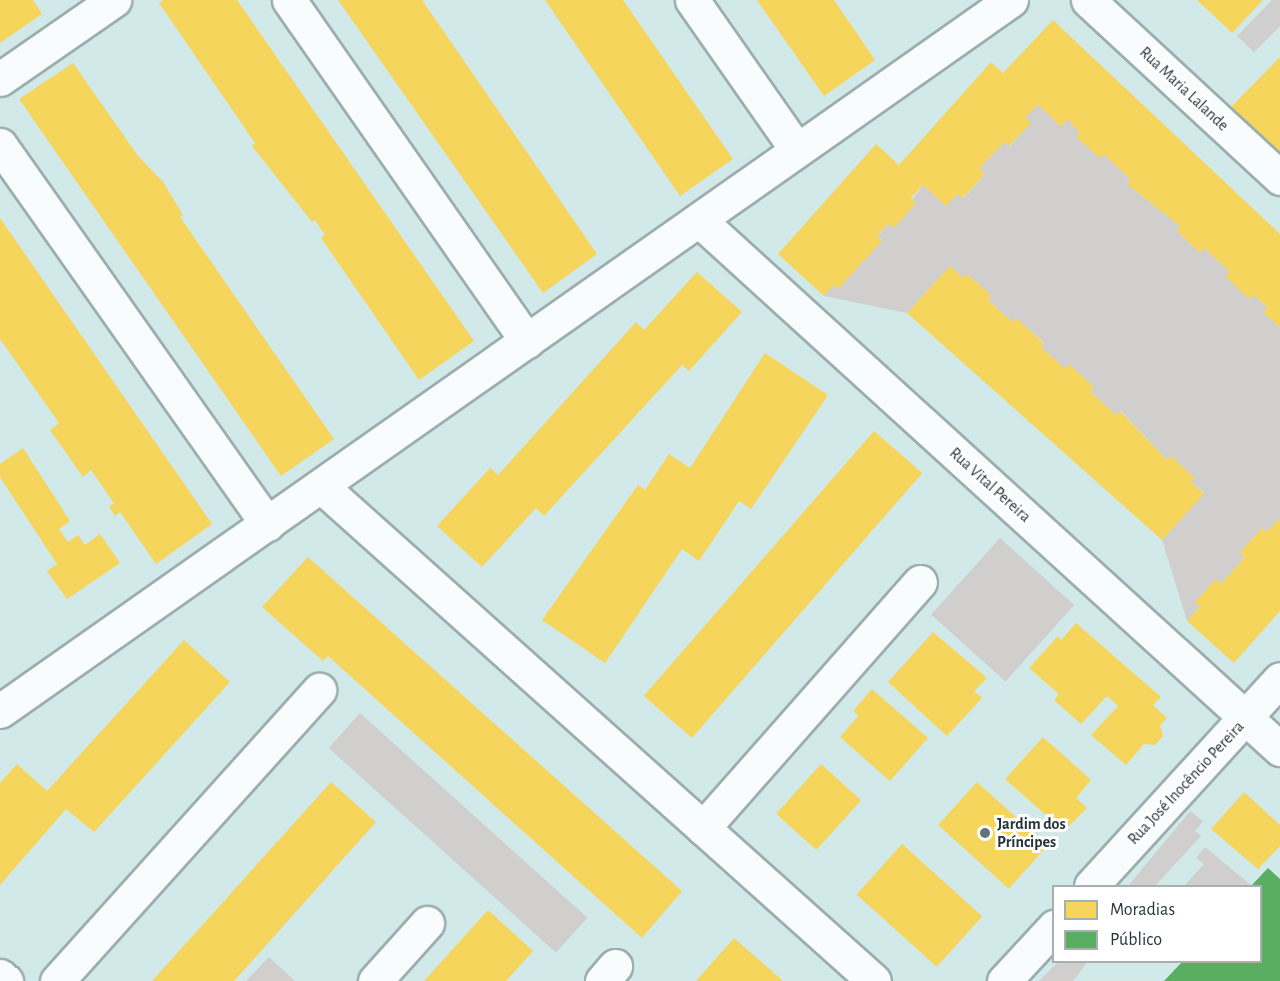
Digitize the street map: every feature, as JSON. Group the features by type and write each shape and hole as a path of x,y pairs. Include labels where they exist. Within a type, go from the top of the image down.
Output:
{"street":[{"path":"0,79 114,0"},
{"path":"289,0 527,341"},
{"path":"692,0 797,150"},
{"name":"Rua Maria Lalande","path":"1088,0 1280,178"},
{"path":"0,711 699,220 998,4"},
{"path":"0,145 267,524"},
{"name":"Rua Vital Pereira","path":"699,220 1280,749"},
{"path":"321,486 874,981"},
{"path":"703,828 920,582"},
{"name":"Rua José Inocêncio Pereira","path":"1091,885 1280,679"},
{"path":"57,981 319,690"},
{"path":"375,981 428,924"},
{"path":"1004,981 1052,928"},
{"path":"0,976 6,981"}],"shaded area":[{"path":"1272,0 1280,0 1280,26 1254,52 1237,36"},
{"path":"1038,104 1060,126 1067,119 1080,133 1077,137 1100,158 1104,154 1131,180 1127,184 1180,226 1177,231 1200,253 1204,248 1230,272 1249,299 1254,295 1268,308 1264,312 1280,328 1280,518 1266,532 1262,528 1240,552 1245,557 1221,584 1215,580 1195,602 1200,607 1187,621 1162,540 1204,493 1191,482 1195,478 1171,456 1167,460 1121,411 1116,415 1090,391 1093,386 1069,365 1065,369 1041,347 1044,342 1016,319 1013,322 1002,313 988,300 991,295 967,274 963,278 950,266 907,313 824,296 833,285 838,289 881,241 877,237 889,223 893,227 923,185 946,206 957,194 964,198 985,174 979,169 1004,142 1010,146 1030,123 1025,118"},
{"path":"1000,538 1074,605 1005,681 931,615"},
{"path":"360,713 587,918 556,953 329,748"},
{"path":"1190,811 1203,821 1195,831 1201,836 1156,885 1129,885"},
{"path":"1205,847 1251,885 1185,885 1204,864 1196,858"},
{"path":"269,957 295,981 246,981"},
{"path":"1057,963 1086,964 1073,981 1039,981"}],"building: Moradias":[{"path":"0,0 33,0 42,14 0,43"},
{"path":"164,0 237,0 474,341 419,380 321,238 325,235 315,220 312,222 252,146 255,143 159,3"},
{"path":"338,0 422,0 597,254 543,293"},
{"path":"545,0 623,0 733,159 680,196"},
{"path":"757,0 834,0 875,60 824,96"},
{"path":"1197,0 1263,0 1232,33"},
{"path":"1053,20 1280,234 1280,328 1263,312 1268,308 1254,295 1249,299 1225,276 1230,272 1204,248 1200,253 1177,231 1180,226 1127,184 1131,180 1104,154 1100,158 1076,137 1080,133 1067,119 1061,127 1038,104 1025,118 1031,123 1009,146 1004,142 979,169 985,174 963,198 957,194 946,206 923,185 911,198 916,203 894,228 889,223 877,236 882,241 838,289 833,285 824,296 778,254 876,144 899,165 991,62 1003,73"},
{"path":"1280,57 1280,153 1279,154 1231,107"},
{"path":"73,63 138,156 163,182 183,215 180,217 334,439 281,476 19,99"},
{"path":"0,218 212,524 156,564 120,512 115,516 109,506 114,503 91,470 83,477 50,430 59,423 0,339"},
{"path":"950,266 963,278 967,274 991,295 988,300 1002,313 1013,322 1016,318 1044,343 1041,347 1065,369 1069,364 1094,387 1090,391 1116,415 1120,411 1167,460 1171,456 1195,478 1191,482 1204,494 1162,540 907,313"},
{"path":"697,272 742,312 689,371 682,365 544,516 536,508 482,567 437,526 490,468 498,475 636,322 644,330"},
{"path":"765,353 828,395 751,509 739,501 699,561 682,549 605,663 542,620 638,485 645,490 669,454 690,468"},
{"path":"874,431 922,473 692,738 644,696"},
{"path":"23,448 70,521 59,529 68,542 78,535 85,545 100,534 120,563 67,599 47,571 57,564 0,477 0,464"},
{"path":"1280,518 1280,611 1234,663 1187,621 1200,607 1195,602 1216,579 1221,584 1245,557 1240,552 1262,528 1266,532"},
{"path":"308,557 682,891 642,938 328,656 323,661 262,607"},
{"path":"1076,623 1161,697 1153,705 1167,718 1160,725 1163,736 1155,745 1144,744 1126,765 1091,735 1118,706 1107,696 1081,724 1054,700 1059,694 1029,668 1058,636 1061,640"},
{"path":"933,632 987,678 974,691 982,698 947,736 888,682"},
{"path":"184,640 230,682 94,832 66,809 0,885 0,783 17,764 47,791"},
{"path":"872,689 928,738 890,781 840,737 859,715 853,711"},
{"path":"1043,737 1091,780 1076,798 1087,808 1064,831 1005,779"},
{"path":"821,764 861,800 816,850 776,814"},
{"path":"331,782 376,822 234,981 152,981"},
{"path":"977,782 1048,846 1009,889 938,825"},
{"path":"1244,792 1280,825 1280,846 1258,869 1211,829"},
{"path":"902,844 982,916 937,967 856,895"},
{"path":"488,910 533,951 506,981 424,981"},
{"path":"734,938 783,981 696,981"}],"building: Público":[{"path":"1268,868 1280,879 1280,981 1164,981 1181,963 1262,963 1262,885 1252,885"}],"place":[{"name":"Jardim dos Príncipes","path":"985,833"}]}
